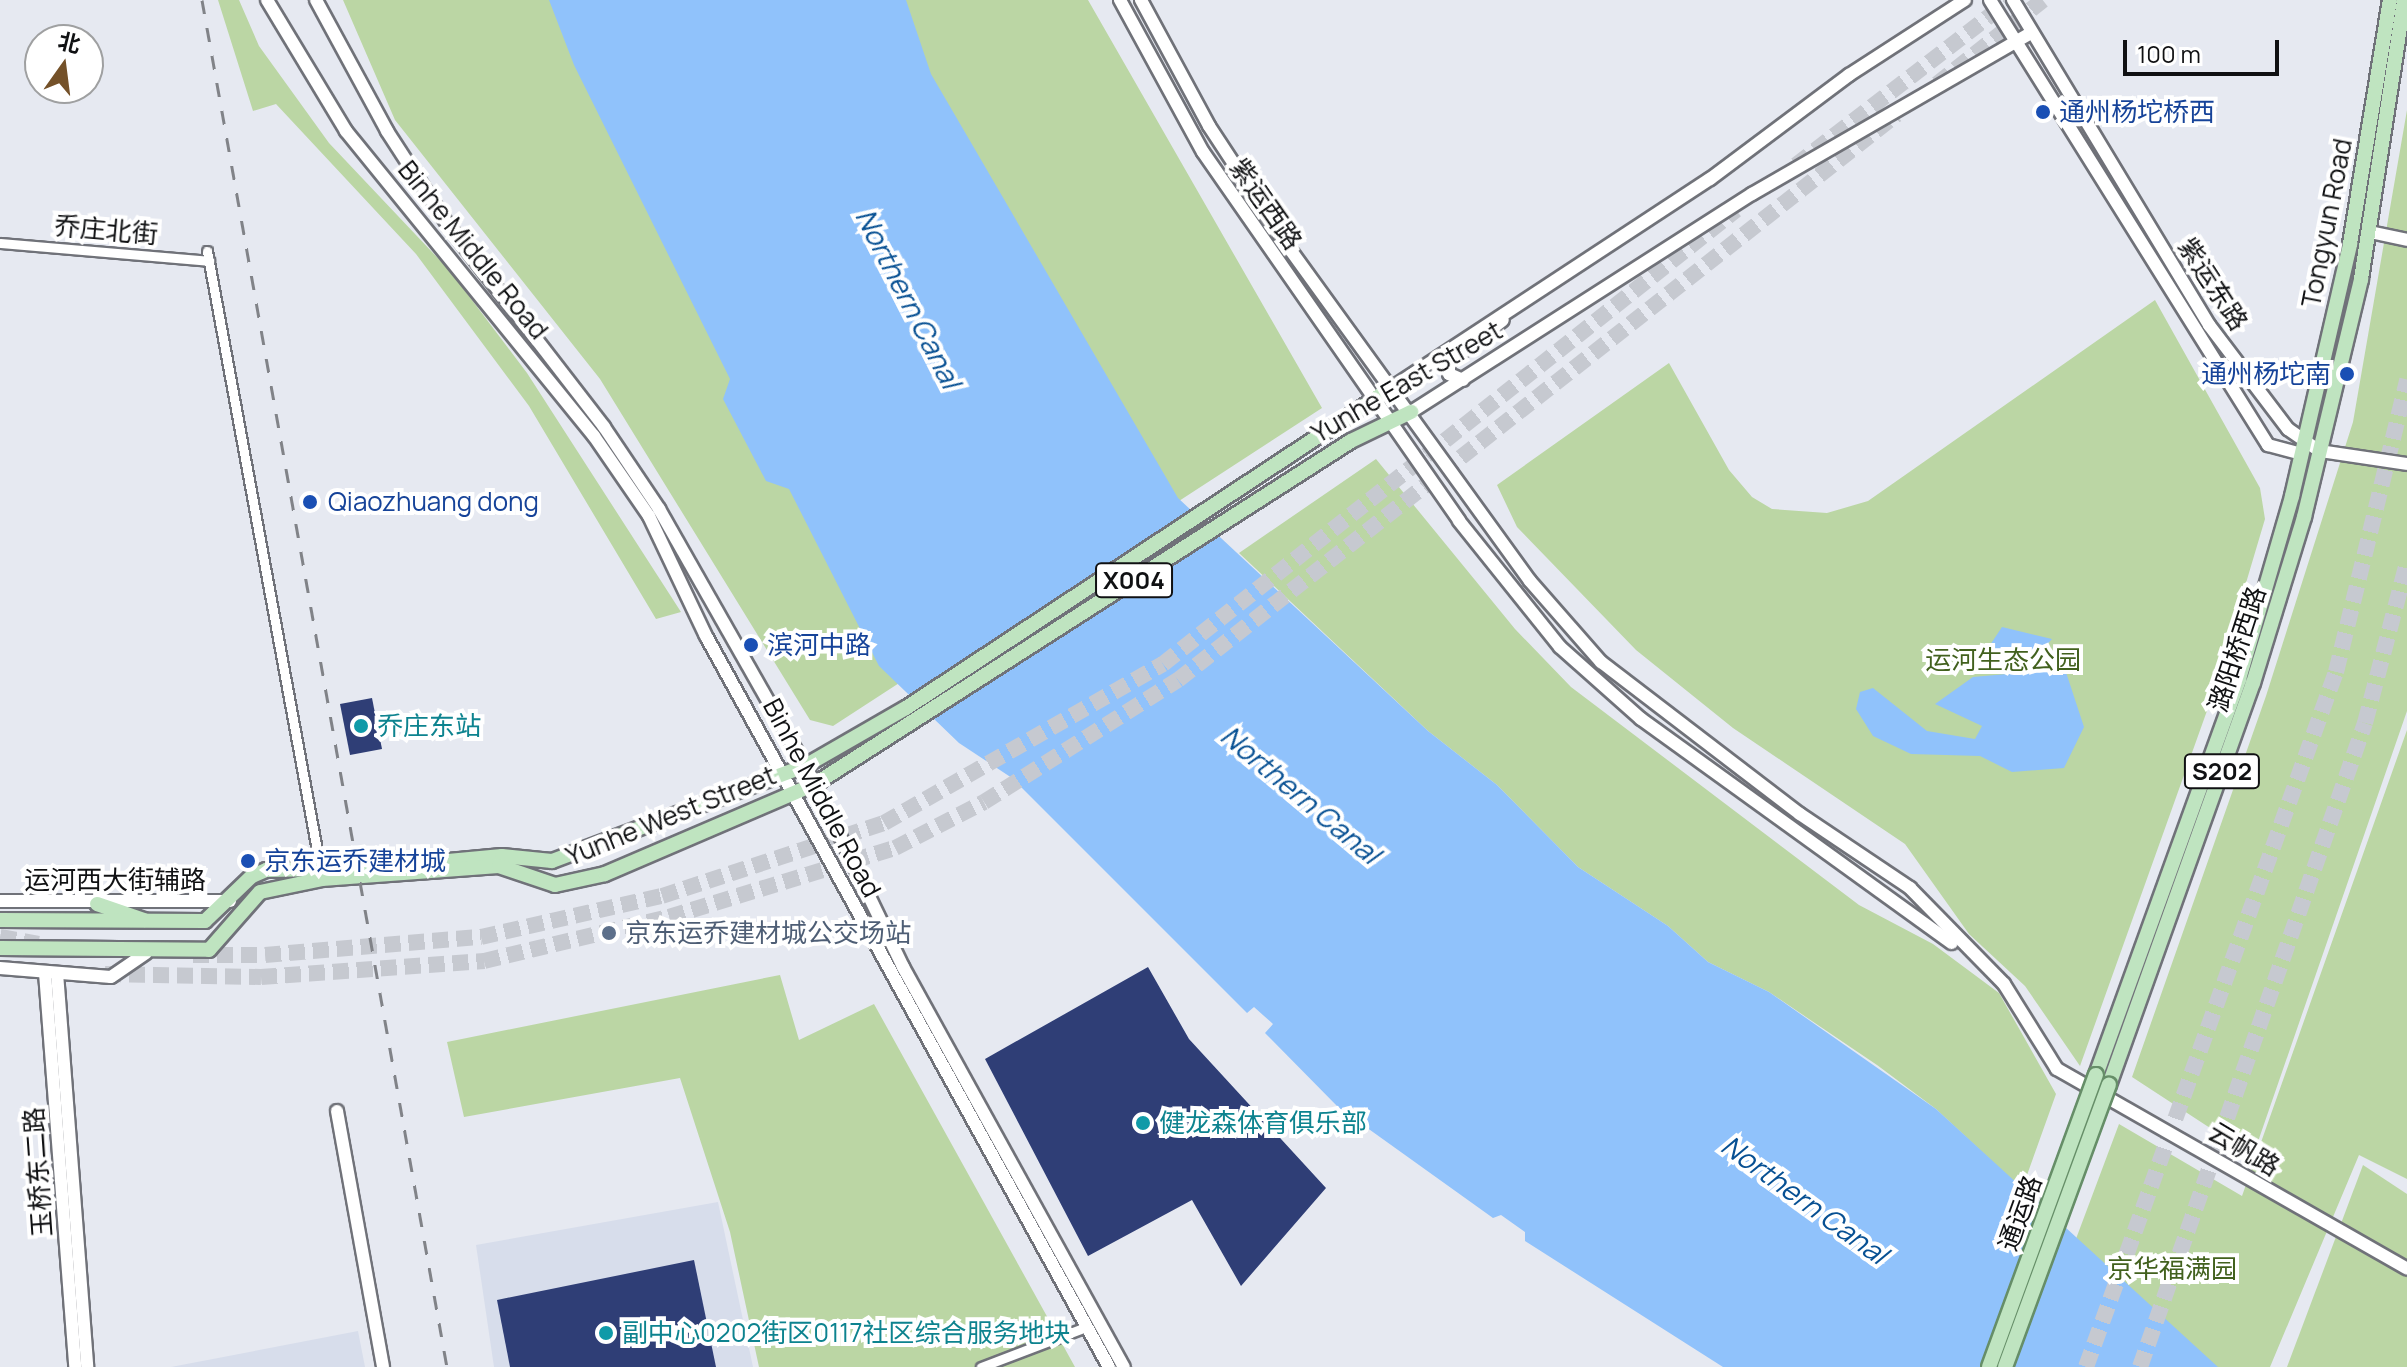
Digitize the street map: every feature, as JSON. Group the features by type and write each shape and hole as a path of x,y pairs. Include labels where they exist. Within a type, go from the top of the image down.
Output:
{"main road":[{"name":"Binhe Middle Road","path":"267,0 346,131 594,436 649,516 706,636 796,792 1109,1367"},
{"name":"Binhe Middle Road","path":"316,0 387,131 448,225 604,427 659,509 815,784 903,967 1124,1367"},
{"name":"紫运西路","path":"1120,0 1203,152 1376,400 1528,610 1598,682 1783,824 1971,955"},
{"name":"紫运西路","path":"1141,0 1209,126 1530,581 1601,662 1800,814 1899,878 1971,955"},
{"name":"Yunhe East Street","path":"785,773 805,766 906,708 1339,427 1393,387 1513,309 1965,0"},
{"name":"紫运东路","path":"1990,0 2268,445 2301,454"},
{"name":"紫运东路","path":"2013,0 2209,325 2288,429 2306,436 2320,451"},
{"name":"Tongyun Road","path":"2301,454 2350,244 2390,0"},
{"name":"Tongyun Road","path":"2320,451 2370,232 2404,0"},
{"name":"Yunhe East Street","path":"815,784 1351,441 1393,423 1752,194 2031,33"},
{"path":"2370,232 2407,240"},
{"path":"1463,380 1449,374 1449,362 1490,334 1513,309"},
{"path":"2301,454 2320,451 2407,464"},
{"name":"潞阳桥西路","path":"2109,1085 2253,683 2320,451"},
{"name":"潞阳桥西路","path":"2096,1075 2239,679 2301,454"},
{"name":"Yunhe West Street","path":"0,948 146,953 209,950 260,892 321,872 502,856 552,861 785,773"},
{"name":"Yunhe West Street","path":"0,920 205,921 230,901 252,876 266,870 321,872 499,866 555,885 577,884 815,784"},
{"name":"运河西大街辅路","path":"0,901 97,904 230,901"},
{"path":"97,904 155,923"},
{"path":"0,968 111,977 146,953"},
{"name":"云帆路","path":"1971,955 2015,996 2057,1069 2407,1269"},
{"name":"玉桥东二路","path":"51,973 75,1367"},
{"name":"玉桥东二路","path":"51,973 87,1367"},
{"name":"通运路","path":"1989,1367 2096,1075"},
{"name":"通运路","path":"2005,1367 2109,1085"},
{"path":"337,1111 383,1367"}],"street":[{"name":"乔庄北街","path":"0,243 208,256 321,872"},
{"path":"981,1367 1086,1327"}],"shaded area":[{"path":"718,1202 753,1367 494,1367 476,1245"},
{"path":"358,1331 365,1367 171,1367"}],"green space":[{"path":"218,0 239,0 259,46 329,143 450,271 527,373 681,612 656,619 529,406 416,254 276,104 253,111"},
{"path":"343,0 1088,0 1322,408 833,726 810,720 600,379 395,120"},
{"path":"2407,110 2407,711 2253,1156 2132,1077 2266,696 2353,422"},
{"name":"运河生态公园","path":"2155,300 2260,488 2265,519 2213,694 2080,1066 2025,986 1969,934 1905,844 1733,728 1636,650 1517,527 1497,485 1669,363 1729,470 1752,497 1772,509 1827,513 1868,501"},
{"path":"1376,459 1515,629 1571,687 1859,905 1933,944 1999,993 2056,1094 2022,1189 1936,1109 1877,1065 1769,992 1708,962 1668,926 1578,867 1497,785 1428,731 1239,553"},
{"name":"京华福满园","path":"2407,730 2407,1179 2359,1155 2270,1367 2028,1367 2119,1124 2242,1196"},
{"path":"780,975 799,1040 874,1004 1075,1367 759,1367 730,1232 680,1078 464,1117 447,1042"},
{"path":"2363,1165 2407,1194 2407,1367 2287,1367"}],"water":[{"name":"Northern Canal","path":"549,0 906,0 931,74 1178,498 1428,731 1497,785 1578,867 1668,926 1708,962 1769,992 1936,1109 2218,1367 1723,1367 1525,1241 1525,1232 1501,1215 1493,1218 1338,1107 1265,1033 1273,1024 1254,1007 1247,1013 1012,778 959,743 879,666 789,489 766,481 723,399 730,379 574,65"},
{"path":"2002,627 2052,639 2044,648 2062,660 2084,727 2064,768 2012,772 1980,756 1911,754 1873,736 1856,709 1860,692 1873,688 1927,731 1975,739 1982,726 1935,704 1973,677 2007,674 2004,660 1988,648"}],"building":[{"name":"乔庄东站","path":"372,698 382,749 350,755 340,704"},
{"name":"健龙森体育俱乐部","path":"1148,967 1189,1039 1326,1188 1241,1286 1192,1200 1088,1256 985,1059"},
{"name":"副中心0202街区0117社区综合服务地块","path":"694,1260 716,1367 510,1367 497,1300"}],"tunnel":[{"path":"1796,165 2010,0"},
{"path":"1937,84 2043,0"},
{"path":"105,974 261,977 484,961 669,917 895,848 984,802 1178,680 1896,115"},
{"path":"193,955 265,955 481,937 662,896 884,823 1163,664 1736,210"},
{"path":"2086,1367 2336,672 2407,380"},
{"path":"2140,1367 2365,723 2407,563"},
{"path":"0,937 38,944"}],"railway":[{"path":"202,0 447,1367"}],"place":[{"name":"通州杨坨桥西","path":"2043,112"},
{"name":"通州杨坨南","path":"2347,374"},
{"name":"Qiaozhuang dong","path":"310,502"},
{"name":"滨河中路","path":"751,645"},
{"name":"乔庄东站","path":"361,726"},
{"name":"京东运乔建材城","path":"248,861"},
{"name":"京东运乔建材城公交场站","path":"609,933"},
{"name":"健龙森体育俱乐部","path":"1143,1123"},
{"name":"副中心0202街区0117社区综合服务地块","path":"606,1333"}]}
